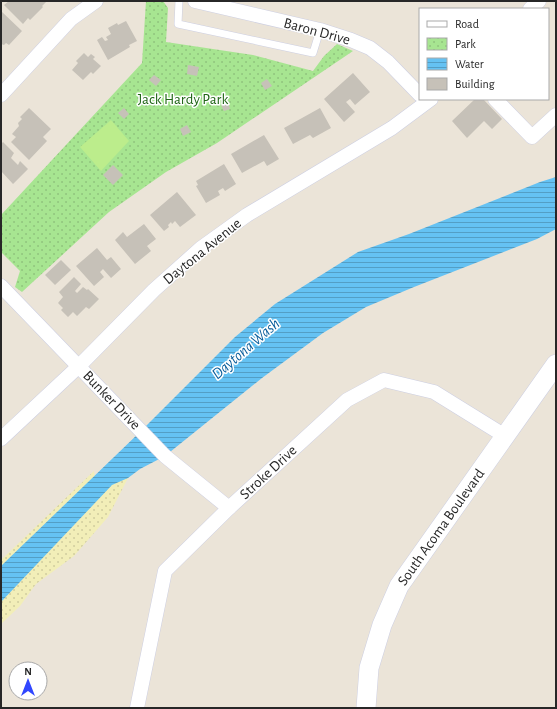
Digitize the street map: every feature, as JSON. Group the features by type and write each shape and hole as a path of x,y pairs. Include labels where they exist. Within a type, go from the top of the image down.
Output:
{"main road":[{"name":"South Acoma Boulevard","path":"366,708 370,668 382,625 398,586 556,364"}],"street":[{"path":"1,95 71,19 96,1"},
{"name":"Baron Drive","path":"195,1 320,30 351,40 370,48 388,62 419,93"},
{"path":"531,8 539,1"},
{"name":"Daytona Avenue","path":"1,439 79,366 154,290 201,248 247,215 392,128 424,100"},
{"path":"496,100 532,137 556,115"},
{"name":"Bunker Drive","path":"1,286 165,456 229,508"},
{"name":"Stroke Drive","path":"137,708 164,571 229,508 346,400 384,380 434,392 505,436"}],"lane":[{"path":"179,1 178,24 313,53 320,30"}],"sand":[{"path":"119,468 128,478 108,517 74,556 36,584 20,606 1,624 1,560 94,471 96,483"}],"green space":[{"name":"Jack Hardy Park","path":"146,1 163,1 168,8 166,42 253,55 313,71 324,56 337,44 353,51 217,143 166,172 109,212 22,292 15,287 20,271 1,252 1,215 142,63"},
{"path":"111,120 129,141 101,171 80,147"}],"water":[{"name":"Daytona Wash","path":"556,177 556,229 537,239 366,307 323,333 262,378 165,456 140,469 128,478 112,485 1,602 1,566 141,431 235,337 275,304 358,252 409,234"}],"building":[{"path":"9,1 47,1 30,20 28,18 23,24 4,5"},
{"path":"1,11 22,31 9,45 6,43 4,45 1,44"},
{"path":"126,21 137,41 108,60 97,40 102,37 105,41 108,40 106,37 111,34 108,28 117,23 118,25"},
{"path":"84,53 88,57 91,54 95,57 93,59 101,66 93,74 91,72 83,80 72,70 78,63 76,61"},
{"path":"188,65 199,67 197,76 187,74"},
{"path":"353,73 370,92 355,105 350,99 346,102 355,112 344,122 324,99"},
{"path":"154,75 161,80 156,86 149,80"},
{"path":"267,79 272,86 265,90 261,83"},
{"path":"474,100 484,100 502,119 492,129 484,121 467,138 452,121"},
{"path":"228,102 230,109 224,111 221,105"},
{"path":"29,108 51,129 43,137 47,141 29,160 11,142 16,137 12,134 19,126 18,123 22,119 20,117"},
{"path":"124,108 129,114 124,119 118,113"},
{"path":"320,108 331,128 313,138 310,135 293,144 284,128"},
{"path":"187,125 191,132 183,136 180,129"},
{"path":"264,135 279,159 267,166 264,161 242,173 231,154"},
{"path":"3,142 14,153 11,158 18,165 20,161 28,169 13,184 1,171 1,144"},
{"path":"224,164 236,184 225,191 223,188 218,191 220,195 206,203 196,186 198,185 196,181"},
{"path":"113,165 123,175 113,185 103,175"},
{"path":"177,192 196,215 180,227 175,221 172,224 171,222 168,225 169,227 164,231 150,215"},
{"path":"144,224 156,239 147,246 151,251 135,264 115,240 123,232 127,237"},
{"path":"97,248 107,260 111,257 121,269 111,278 103,269 100,272 104,277 94,286 76,266"},
{"path":"61,260 71,270 55,285 45,275"},
{"path":"74,277 81,284 75,291 77,293 83,287 87,290 88,289 99,299 89,309 86,307 77,316 73,312 68,317 61,310 63,308 58,303 63,297 59,292"}]}
